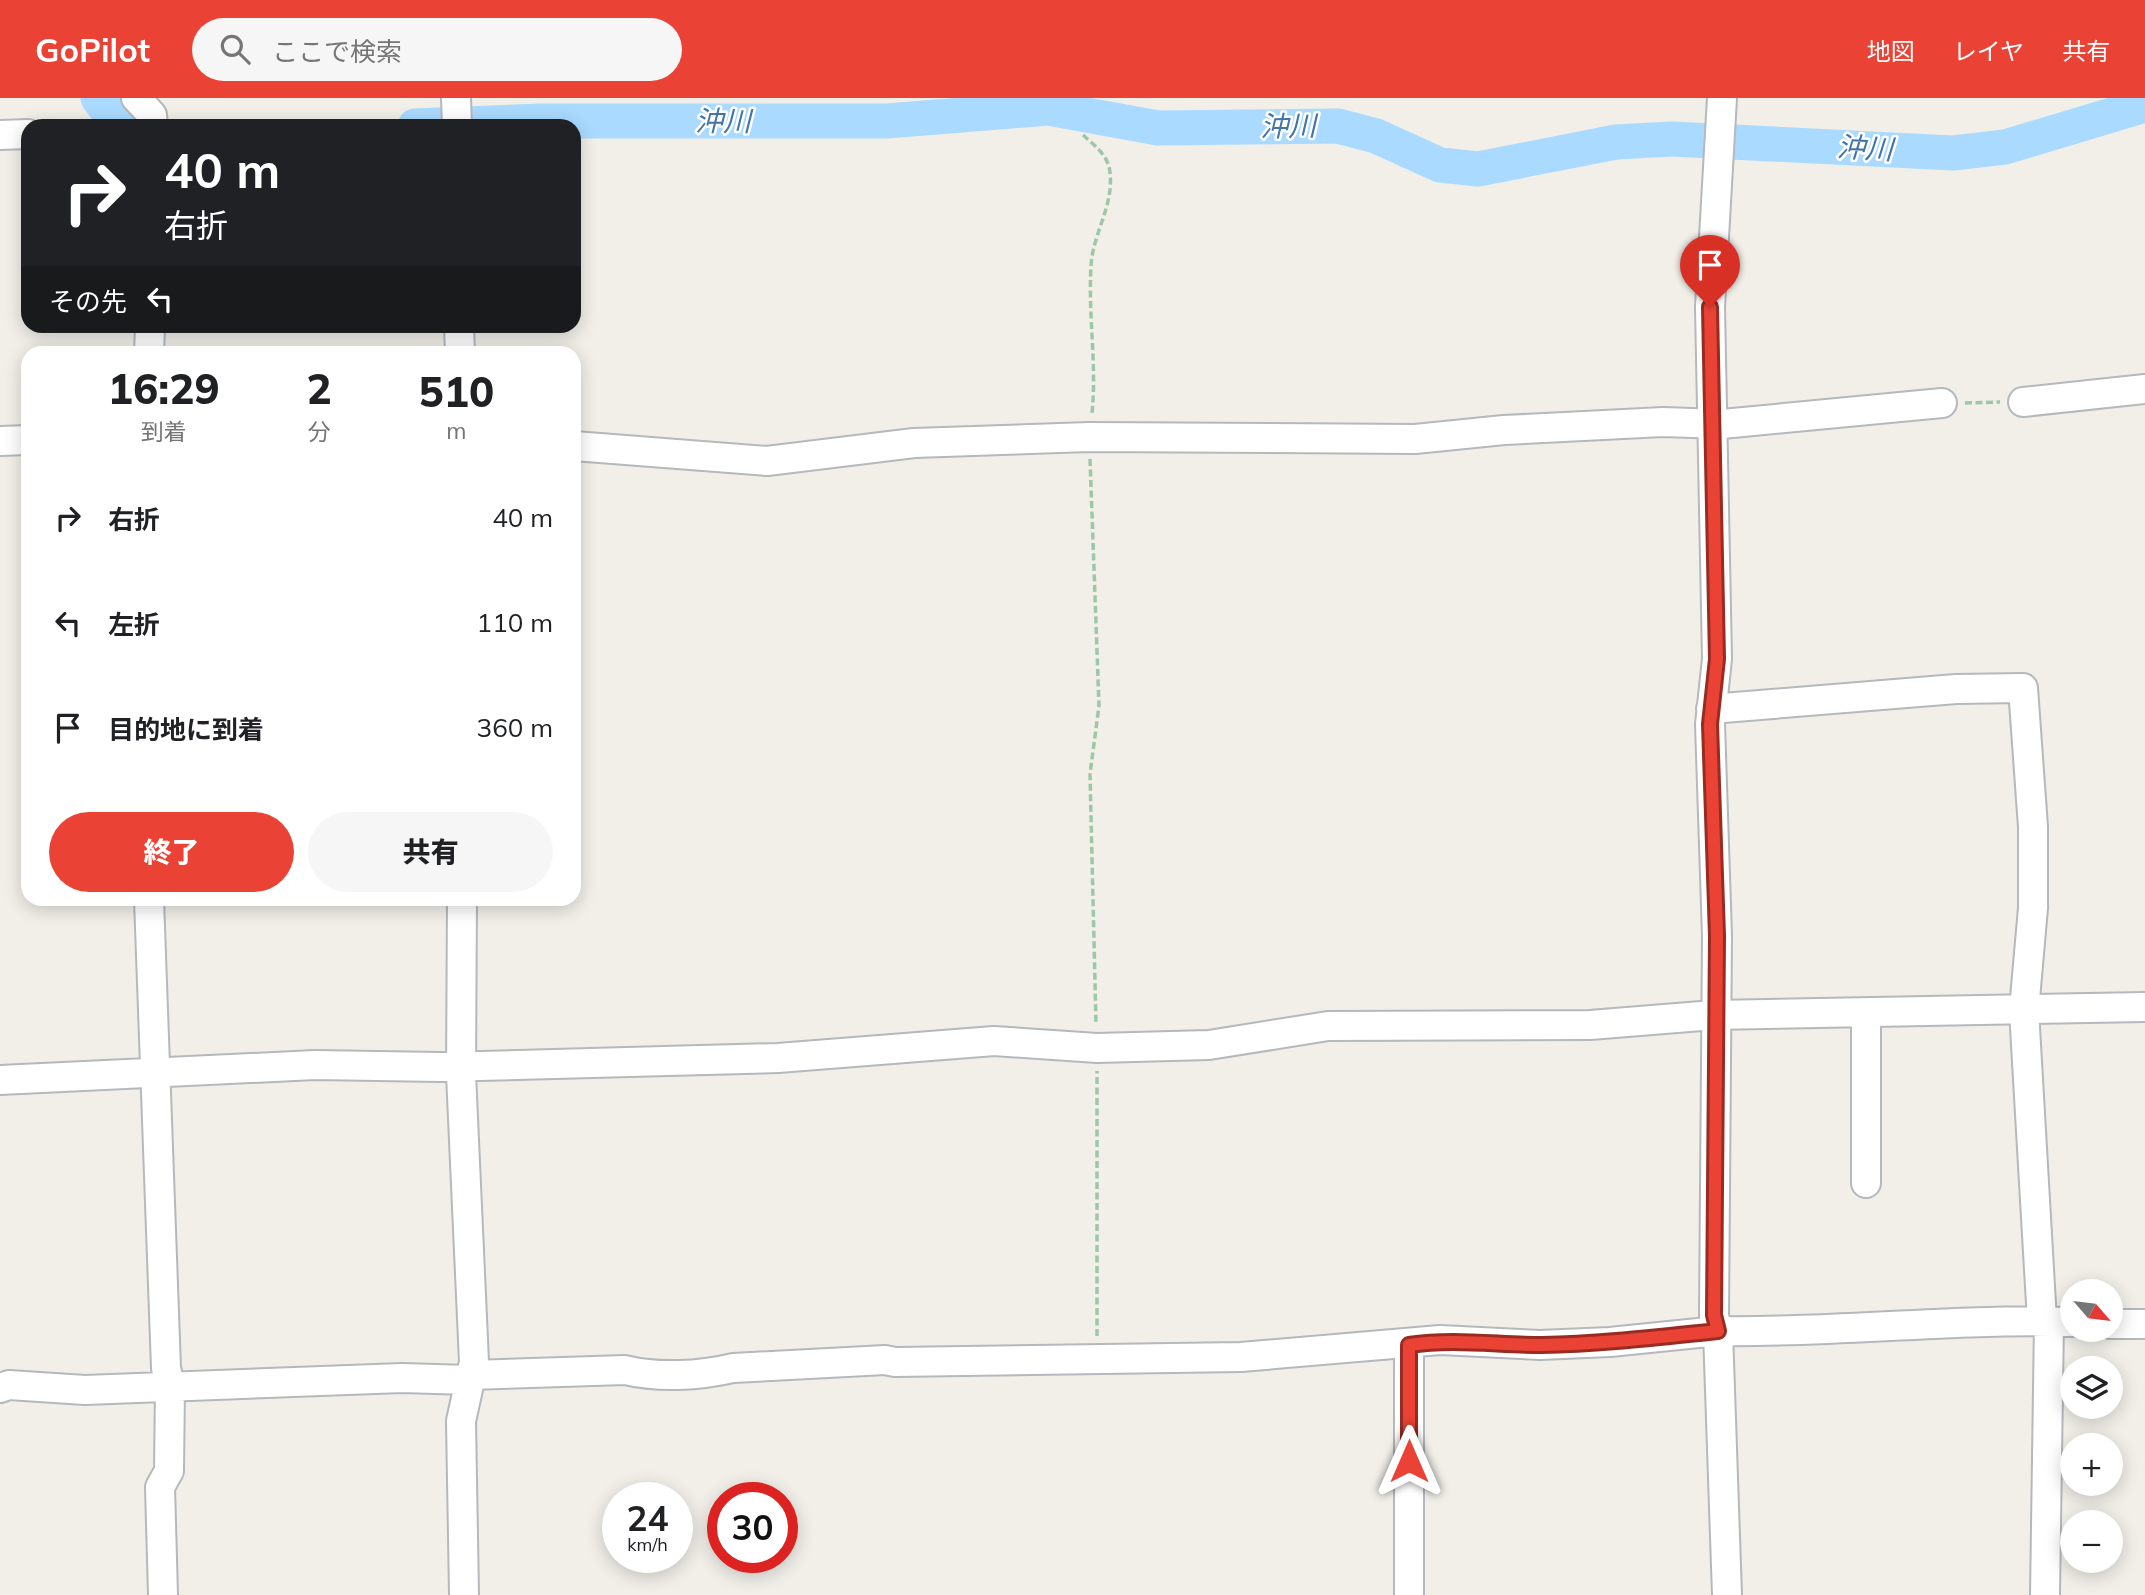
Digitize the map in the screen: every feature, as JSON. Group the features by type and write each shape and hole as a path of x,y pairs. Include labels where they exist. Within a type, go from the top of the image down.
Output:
{"street":[{"path":"136,98 152,119"},
{"path":"1722,98 1710,307 1717,659 1711,709 1717,936 1714,1015 1714,1302 1719,1338 1727,1595"},
{"path":"0,135 21,134"},
{"path":"2023,402 2145,389"},
{"path":"581,447 767,461 914,443 1089,436 1415,439 1504,430 1713,423 1942,403"},
{"path":"0,441 21,440"},
{"path":"1711,709 1956,689 2023,688 2033,828 2033,908 2024,1010 2052,1325 2045,1595"},
{"path":"149,906 166,1368 170,1391 169,1471 160,1487 163,1595"},
{"path":"462,906 462,1066 474,1362 461,1421 464,1595"},
{"path":"0,1080 315,1065 462,1066 778,1058 994,1041 1097,1048 1209,1045 1294,1029 1328,1026 1590,1025 1714,1015 2145,1007"},
{"path":"1866,1014 1855,1117 1866,1183"},
{"path":"3,1386 170,1391 402,1378 625,1370 643,1374 715,1372 733,1368 885,1360 895,1363 1241,1357 1409,1349 1440,1340 1541,1345 1719,1338 1909,1324 2052,1325"},
{"path":"2123,1324 2145,1324"},
{"path":"1409,1349 1409,1595"}],"path":[{"path":"1083,135 1103,153 1110,169 1111,192 1097,234 1091,266 1094,370 1089,436 1099,706 1090,774 1097,1048 1097,1359"},
{"path":"1942,403 2023,402"}],"waterway":[{"name":"沖川","path":"98,98 104,106 123,119"},
{"name":"沖川","path":"581,121 887,121 1048,108 1158,128 1338,126 1376,136 1440,165 1478,169 1616,142 1672,139 1953,153 2005,147 2145,105"}],"route":[{"path":"1409,1461 1409,1345 1440,1340 1541,1345 1610,1342 1718,1331 1714,1315 1713,1191 1717,936 1710,724 1717,659 1710,307"}]}
